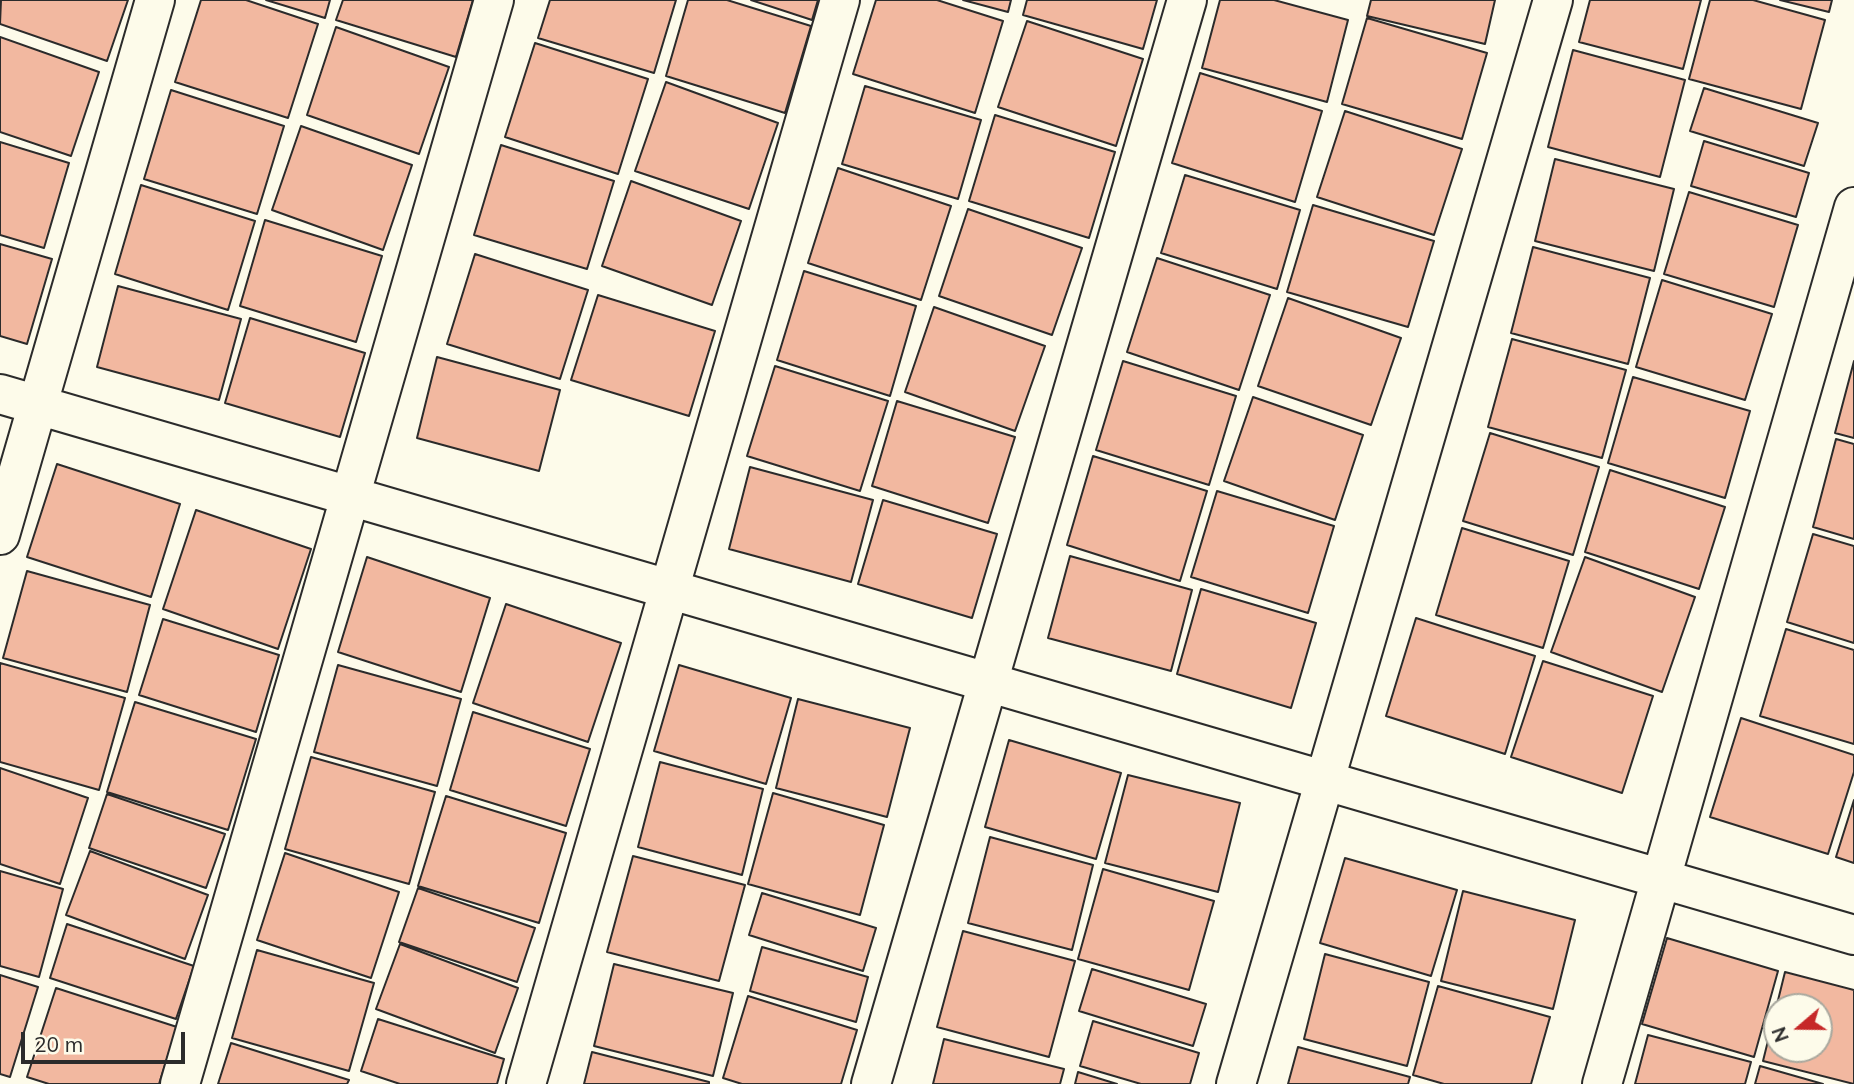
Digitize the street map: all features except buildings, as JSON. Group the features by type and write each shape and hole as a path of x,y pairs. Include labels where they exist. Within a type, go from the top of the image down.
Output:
{"street":[{"path":"0,535 155,0"},
{"path":"180,1084 494,0"},
{"path":"526,1084 840,0"},
{"path":"871,1084 1186,0"},
{"path":"1236,1084 1553,0"},
{"path":"1602,1084 1854,207"},
{"path":"0,394 1854,935"}]}
